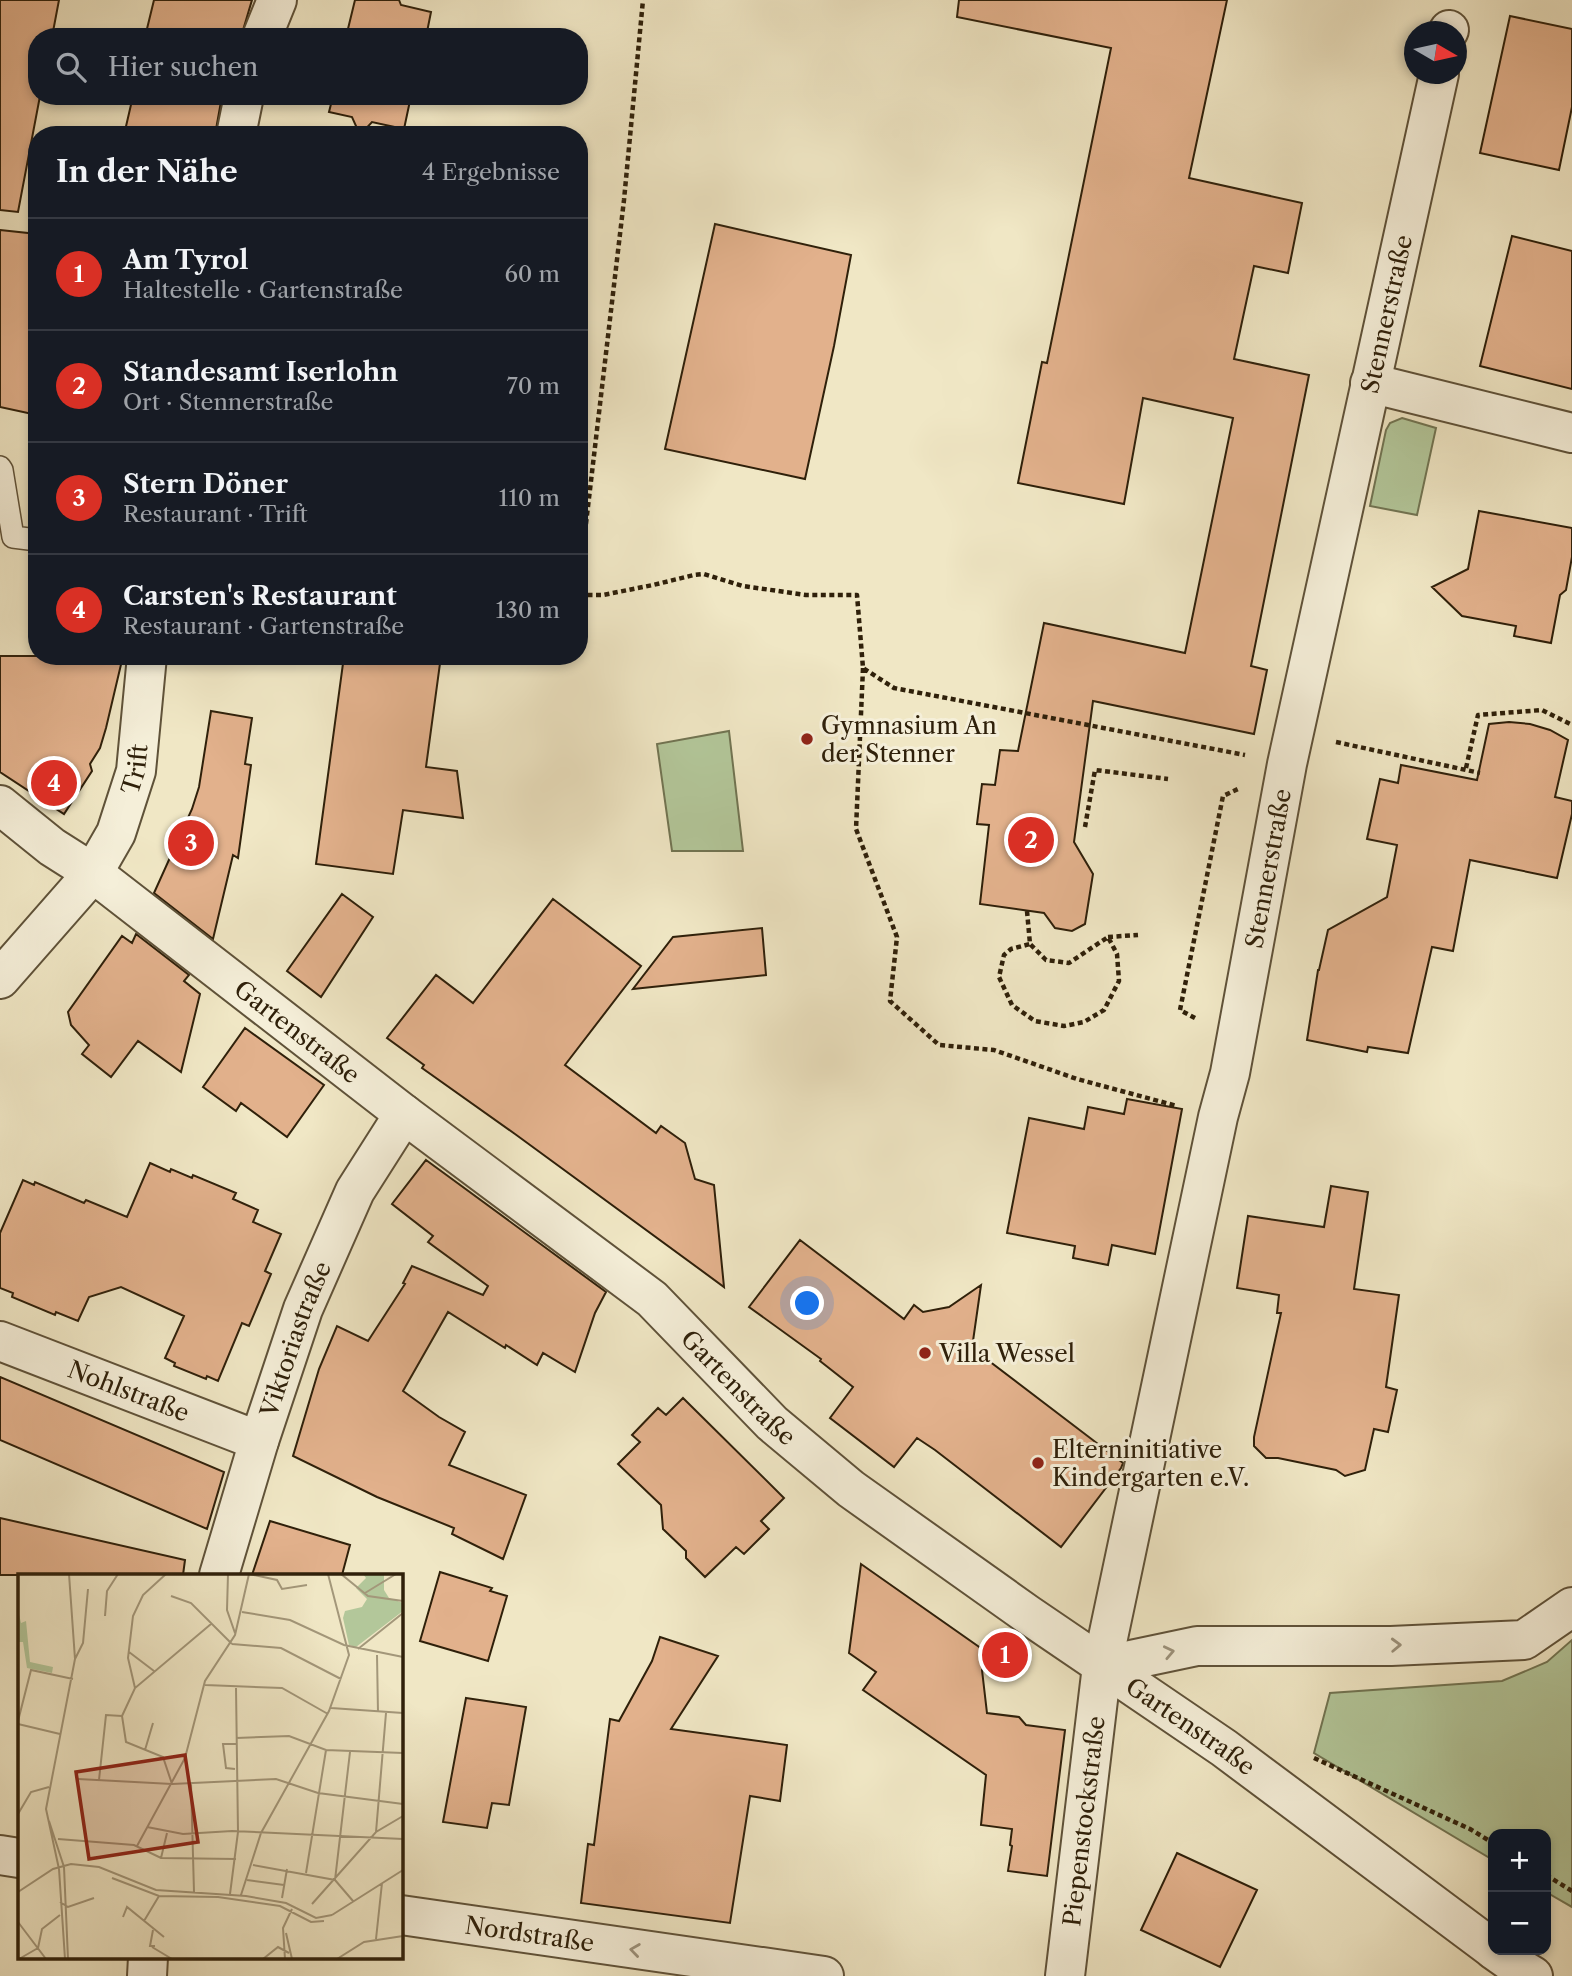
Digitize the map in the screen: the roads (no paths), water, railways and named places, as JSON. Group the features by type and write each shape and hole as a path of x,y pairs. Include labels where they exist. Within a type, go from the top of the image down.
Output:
{"street":[{"path":"265,28 276,0"},
{"name":"Stennerstraße","path":"1102,1666 1218,1117 1227,1086 1291,749 1437,84"},
{"path":"238,126 242,105"},
{"path":"1370,383 1572,433"},
{"name":"Trift","path":"0,979 93,873 116,832 136,771 146,665"},
{"name":"Gartenstraße","path":"0,805 52,847 93,873 404,1114 652,1299 772,1423 851,1489 1102,1666 1224,1748 1488,1946"},
{"name":"Viktoriastraße","path":"219,1574 259,1441 303,1309 355,1191 404,1114"},
{"name":"Nohlstraße","path":"0,1341 259,1441"},
{"path":"1102,1666 1197,1646 1391,1646 1524,1640 1572,1607"},
{"name":"Piepenstockstraße","path":"1065,1976 1102,1666"},
{"path":"0,1855 18,1858"},
{"name":"Nordstraße","path":"402,1915 824,1976"},
{"name":"Gartenstraße","path":"1501,1955 1533,1976"},
{"path":"147,1976 148,1958"}],"lane":[{"path":"0,467 13,537 28,539"}],"place":[{"name":"Gymnasium An der Stenner","path":"807,739"},
{"name":"Carsten's Restaurant","path":"54,783"},
{"name":"Standesamt Iserlohn","path":"1031,840"},
{"name":"Stern Döner","path":"191,843"},
{"name":"Villa Wessel","path":"925,1353"},
{"name":"Elterninitiative Kindergarten e.V.","path":"1038,1463"},
{"name":"Am Tyrol","path":"1005,1655"}]}
